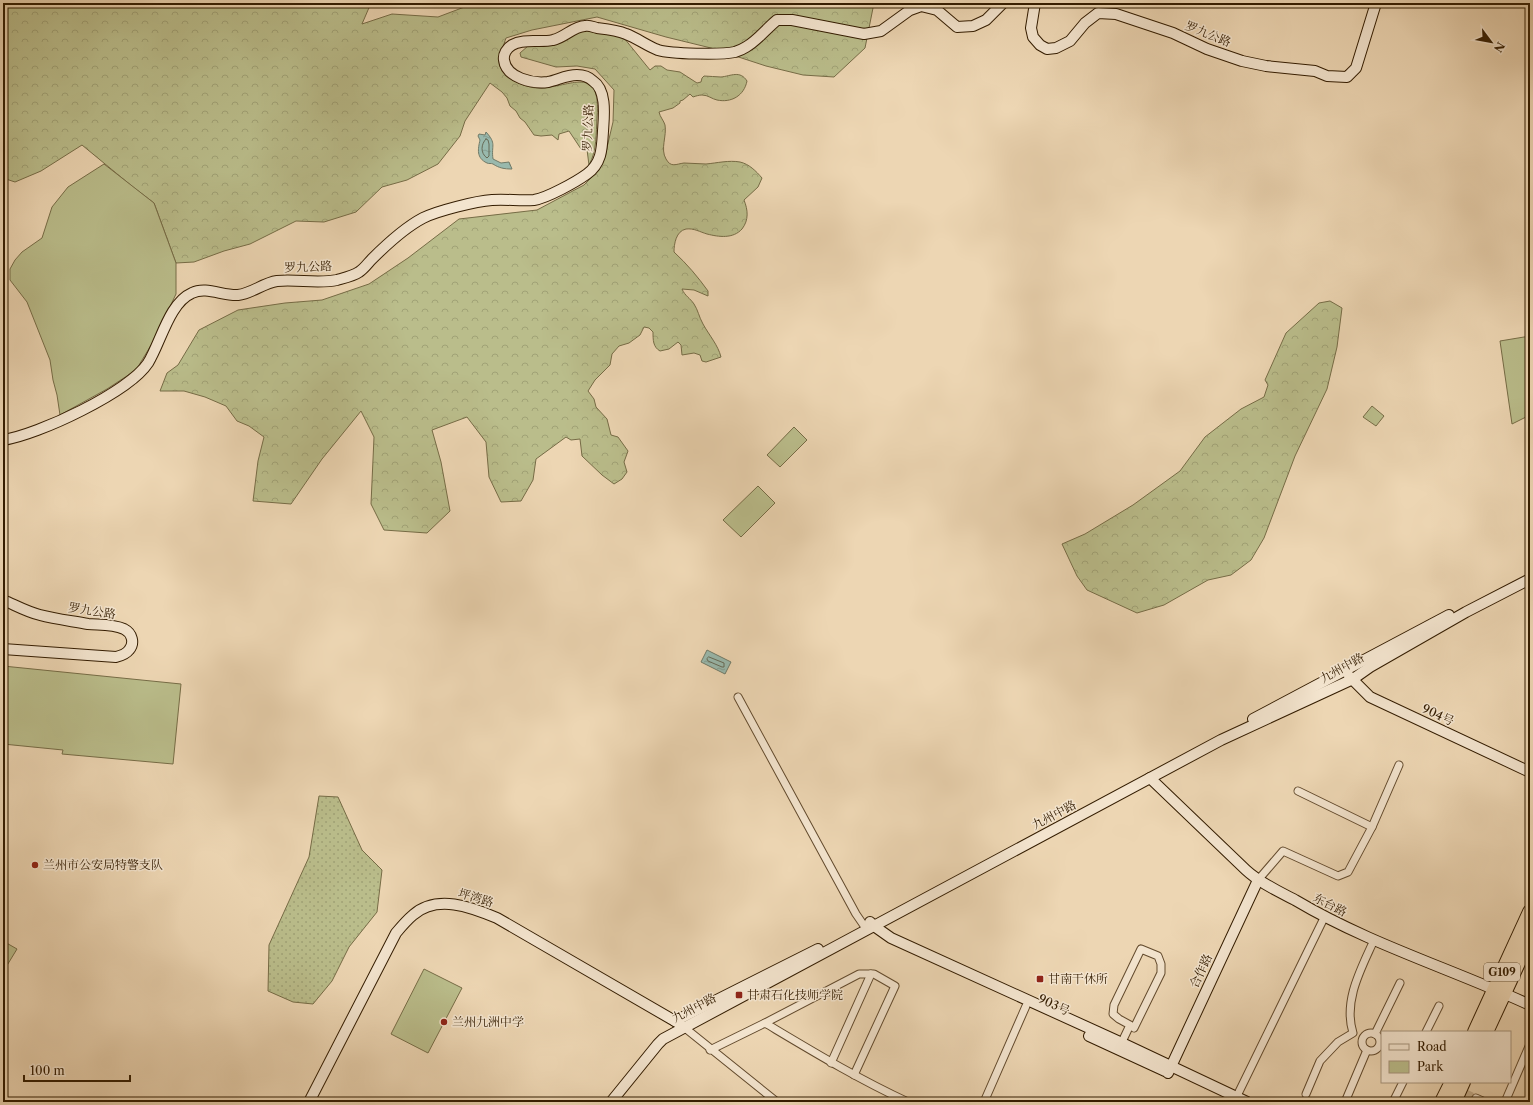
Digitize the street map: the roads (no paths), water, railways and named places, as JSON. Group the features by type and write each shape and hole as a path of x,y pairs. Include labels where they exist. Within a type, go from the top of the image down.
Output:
{"highway":[{"name":"G109","path":"1486,1031 1499,991 1530,912"},
{"name":"G109","path":"1476,1031 1530,937"},
{"path":"1442,1102 1459,1090"}],"street":[{"name":"罗九公路","path":"3,440 23,436 43,429 100,400 133,380 146,365 155,351 162,332 178,304 192,292 202,290 228,295 238,295 248,293 265,284 276,281 332,281 346,277 358,273 404,230 424,217 449,209 487,200 536,199 574,182 587,174 593,169 599,160 602,149 604,118 602,92 596,82 579,75 568,76 543,83 520,78 511,73 503,58 505,52 510,46 528,41 545,42 558,39 583,25 623,32 660,51 712,54 737,52 750,45 777,20 792,20 864,34 881,30 910,10 921,6 937,10 957,27 973,26 986,20 1003,3"},
{"name":"罗九公路","path":"1035,3 1032,28 1034,37 1040,46 1047,49 1056,48 1070,41 1085,22 1098,13 1116,14 1173,33 1207,49 1242,61 1266,66 1315,71 1327,76 1347,77 1356,68 1376,3"},
{"path":"675,1021 869,926 988,858 1530,572"},
{"name":"九州中路","path":"611,1102 658,1044 684,1028 869,926 1221,740 1356,677 1370,667 1466,612 1530,579"},
{"name":"罗九公路","path":"3,600 39,615 125,629 130,634 132,641 130,650 116,657 3,649"},
{"name":"904号","path":"1345,669 1356,677 1370,697 1530,772"},
{"path":"1356,677 1374,694 1530,766"},
{"path":"738,697 869,926 891,938 1120,1046 1130,1025"},
{"path":"1258,880 1283,851 1338,876 1348,872 1372,827 1399,765"},
{"name":"东台路","path":"1150,778 1258,880 1324,918 1530,1005"},
{"path":"1298,791 1372,827"},
{"name":"合作路","path":"1169,1070 1258,880"},
{"name":"坪湾路","path":"309,1102 396,933 413,914 431,905 453,904 477,910 497,918 675,1021 684,1028"},
{"path":"1234,1100 1324,918"},
{"name":"903号","path":"869,926 1026,1006 1120,1046 1234,1100 1247,1102"},
{"path":"1363,1038 1353,1033 1349,1021 1353,987 1374,940"},
{"path":"1141,949 1158,956 1161,964 1161,973 1134,1028 1130,1025 1119,1019 1114,1014 1114,1005 1141,949"},
{"path":"710,1050 859,974 874,974 895,986 854,1075"},
{"path":"831,1063 871,974"},
{"path":"1375,1034 1400,983"},
{"path":"984,1102 1026,1006"},
{"path":"1426,1031 1438,1006"},
{"path":"765,1023 831,1063 908,1102"},
{"path":"684,1028 777,1102"},
{"path":"1306,1094 1320,1061 1338,1042 1353,1033"},
{"path":"1368,1033 1375,1034 1380,1039 1380,1047 1374,1050 1367,1050 1362,1045 1363,1038 1368,1033"},
{"path":"1505,1102 1530,1044"},
{"path":"1344,1102 1367,1050"},
{"path":"1393,1102 1402,1083"},
{"path":"1476,1098 1485,1102"}],"water":[{"path":"486,132 493,142 493,159 501,163 509,162 512,169 487,163 481,159 479,156 480,140 478,136 479,134 485,135"},
{"path":"707,650 731,662 725,674 701,662"}],"tunnel":[{"path":"1466,1093 1476,1098"}],"place":[{"name":"兰州市公安局特警支队","path":"35,865"},
{"name":"甘南干休所","path":"1040,979"},
{"name":"甘肃石化技师学院","path":"739,995"},
{"name":"兰州九洲中学","path":"444,1022"}]}
